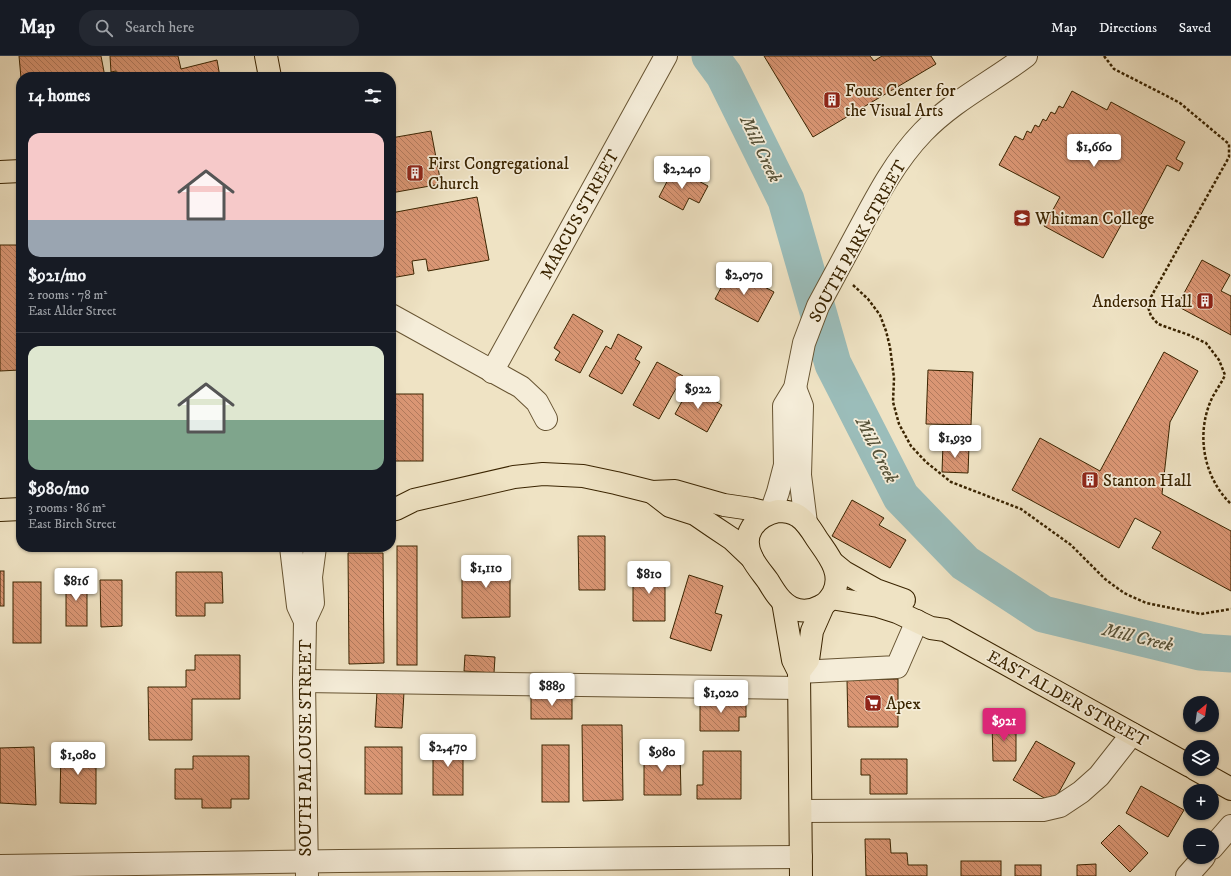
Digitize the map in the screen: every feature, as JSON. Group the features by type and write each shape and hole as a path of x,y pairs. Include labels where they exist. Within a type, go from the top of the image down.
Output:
{"main road":[{"path":"266,56 269,72"},
{"path":"0,172 16,172"},
{"path":"396,509 414,500 514,477 543,474 582,476 652,492 675,491 724,505 769,513"},
{"path":"652,492 670,506 695,514 732,539 752,558 783,602 792,608 803,611 813,610 827,602"},
{"path":"396,494 414,500"},
{"path":"0,510 16,509"},
{"path":"752,558 749,548 749,538 752,528 759,519 769,513 778,511 789,512 798,516 806,523 836,568 836,589 827,602 812,631 808,660 799,680"},
{"name":"EAST ALDER STREET","path":"833,563 844,572 876,590 890,594 936,615 946,630"},
{"path":"783,602 793,660 799,680 801,867"},
{"name":"EAST ALDER STREET","path":"827,602 878,606 897,612 931,628 946,630 1183,762"},
{"path":"1208,776 1231,789"}],"street":[{"name":"MARCUS STREET","path":"492,372 666,56"},
{"name":"SOUTH PARK STREET","path":"769,513 778,492 784,465 784,406 795,388 804,343 818,306 880,191 904,155 923,132 945,112 976,89 1026,56"},
{"path":"396,318 521,387 536,402 546,419"},
{"path":"795,388 802,406 800,475 806,523"},
{"name":"SOUTH PALOUSE STREET","path":"291,552 298,606 305,621"},
{"name":"SOUTH PALOUSE STREET","path":"306,869 304,681 305,621 313,603 311,577 314,552"},
{"path":"304,681 799,680 897,667 917,621"},
{"path":"800,811 1043,810 1060,806 1081,792 1099,776 1132,734"},
{"path":"1219,840 1231,826"},
{"path":"1187,876 1198,864"},
{"path":"0,866 306,869 801,867"}],"path":[{"path":"1104,56 1114,69 1180,104 1229,144 1229,157 1147,304 1151,316 1158,324 1206,343 1219,360 1225,375 1213,396 1203,426 1204,456 1216,487 1231,504"},
{"path":"836,272 859,290 880,315 890,347 894,378 893,402 899,424 911,446 926,462 951,482 1021,509 1071,545 1105,579 1124,593 1146,603 1201,614 1231,609"}],"building":[{"path":"19,56 101,56 104,72 20,72"},
{"path":"110,56 178,56 181,69 217,60 219,72 116,71 111,72"},
{"name":"Fouts Center for the Visual Arts","path":"764,56 870,56 874,61 882,56 931,56 936,64 813,137"},
{"path":"1072,91 1107,110 1111,102 1185,142 1176,159 1183,163 1179,171 1167,165 1137,222 1126,216 1103,258 1044,226 1060,197 999,165 1015,136 1023,140 1027,131 1031,133 1035,125 1039,127 1043,119 1046,121 1051,112 1055,114 1059,106 1063,108"},
{"name":"First Congregational Church","path":"431,131 441,184 396,192 396,137"},
{"path":"674,168 708,186 699,203 689,198 683,210 659,197"},
{"path":"477,197 489,260 428,271 426,259 412,261 414,274 396,277 396,212"},
{"path":"0,245 16,245 16,370 0,371"},
{"name":"Anderson Hall","path":"1202,260 1230,275 1221,291 1231,296 1231,335 1177,306"},
{"path":"731,269 774,292 758,322 715,299"},
{"path":"573,314 603,331 580,373 555,360 560,352 554,348"},
{"path":"618,334 642,347 635,359 640,362 622,394 589,376 606,346 611,349"},
{"name":"Stanton Hall","path":"1164,352 1198,371 1170,422 1162,494 1231,531 1231,591 1152,548 1161,532 1135,518 1119,548 1012,490 1040,438 1100,471"},
{"path":"657,362 683,376 659,419 633,405"},
{"path":"928,370 973,372 971,425 926,424"},
{"path":"690,387 722,405 707,432 675,414"},
{"path":"396,394 423,394 423,461 396,461"},
{"path":"943,444 969,446 968,473 942,472"},
{"path":"852,500 884,518 879,525 906,540 890,568 832,536"},
{"path":"578,536 605,536 605,590 579,590"},
{"path":"397,546 417,546 417,665 397,665"},
{"path":"348,553 383,553 384,663 349,664"},
{"path":"462,560 510,560 510,617 462,618"},
{"path":"665,569 665,621 633,621 633,570"},
{"path":"0,571 4,571 4,606 0,606"},
{"path":"176,572 222,572 223,603 205,603 205,616 176,616"},
{"path":"689,575 723,586 715,613 722,615 711,651 670,638"},
{"path":"66,579 87,579 87,626 66,626"},
{"path":"100,580 122,580 122,626 101,627"},
{"path":"13,582 41,582 41,643 13,643"},
{"path":"195,655 240,655 240,699 192,699 192,740 149,740 148,687 186,687 186,670 195,670"},
{"path":"465,655 495,657 494,673 464,671"},
{"name":"Apex","path":"898,679 898,727 848,727 847,680"},
{"path":"377,691 404,692 402,728 375,727"},
{"path":"531,695 572,695 572,719 531,719"},
{"path":"700,697 739,697 739,703 746,703 746,717 739,717 739,731 700,731"},
{"path":"992,723 1016,723 1016,761 993,761"},
{"path":"582,725 622,725 623,800 583,801"},
{"path":"433,740 463,740 463,795 433,795"},
{"path":"1036,741 1075,763 1053,803 1013,780"},
{"path":"542,745 569,745 569,802 542,802"},
{"path":"34,747 36,805 0,803 0,748"},
{"path":"61,747 96,750 96,804 60,803"},
{"path":"365,747 402,747 402,794 365,794"},
{"path":"644,751 680,751 681,795 644,795"},
{"path":"703,751 741,751 741,799 697,799 697,785 703,785"},
{"path":"193,756 249,756 249,799 231,799 231,808 202,808 202,799 175,799 175,769 193,769"},
{"path":"861,759 907,759 907,794 870,794 870,775 861,775"},
{"path":"1141,786 1183,809 1168,837 1126,813"},
{"path":"1119,825 1148,853 1130,872 1101,843"},
{"path":"865,839 890,839 891,853 907,853 908,865 927,865 927,876 866,876"},
{"path":"961,861 1001,861 1001,876 961,876"},
{"path":"1096,864 1096,876 1077,876 1077,865"},
{"path":"1015,865 1041,865 1041,876 1015,876"}],"waterway":[{"name":"Mill Creek","path":"710,56 724,75 786,200 833,364 901,497 965,563 1043,614 1200,652 1231,654"}],"place":[{"name":"Fouts Center for the Visual Arts","path":"832,100"},
{"name":"First Congregational Church","path":"415,173"},
{"name":"Whitman College","path":"1022,218"},
{"name":"Anderson Hall","path":"1205,301"},
{"name":"Stanton Hall","path":"1090,480"},
{"name":"Apex","path":"873,703"}]}
